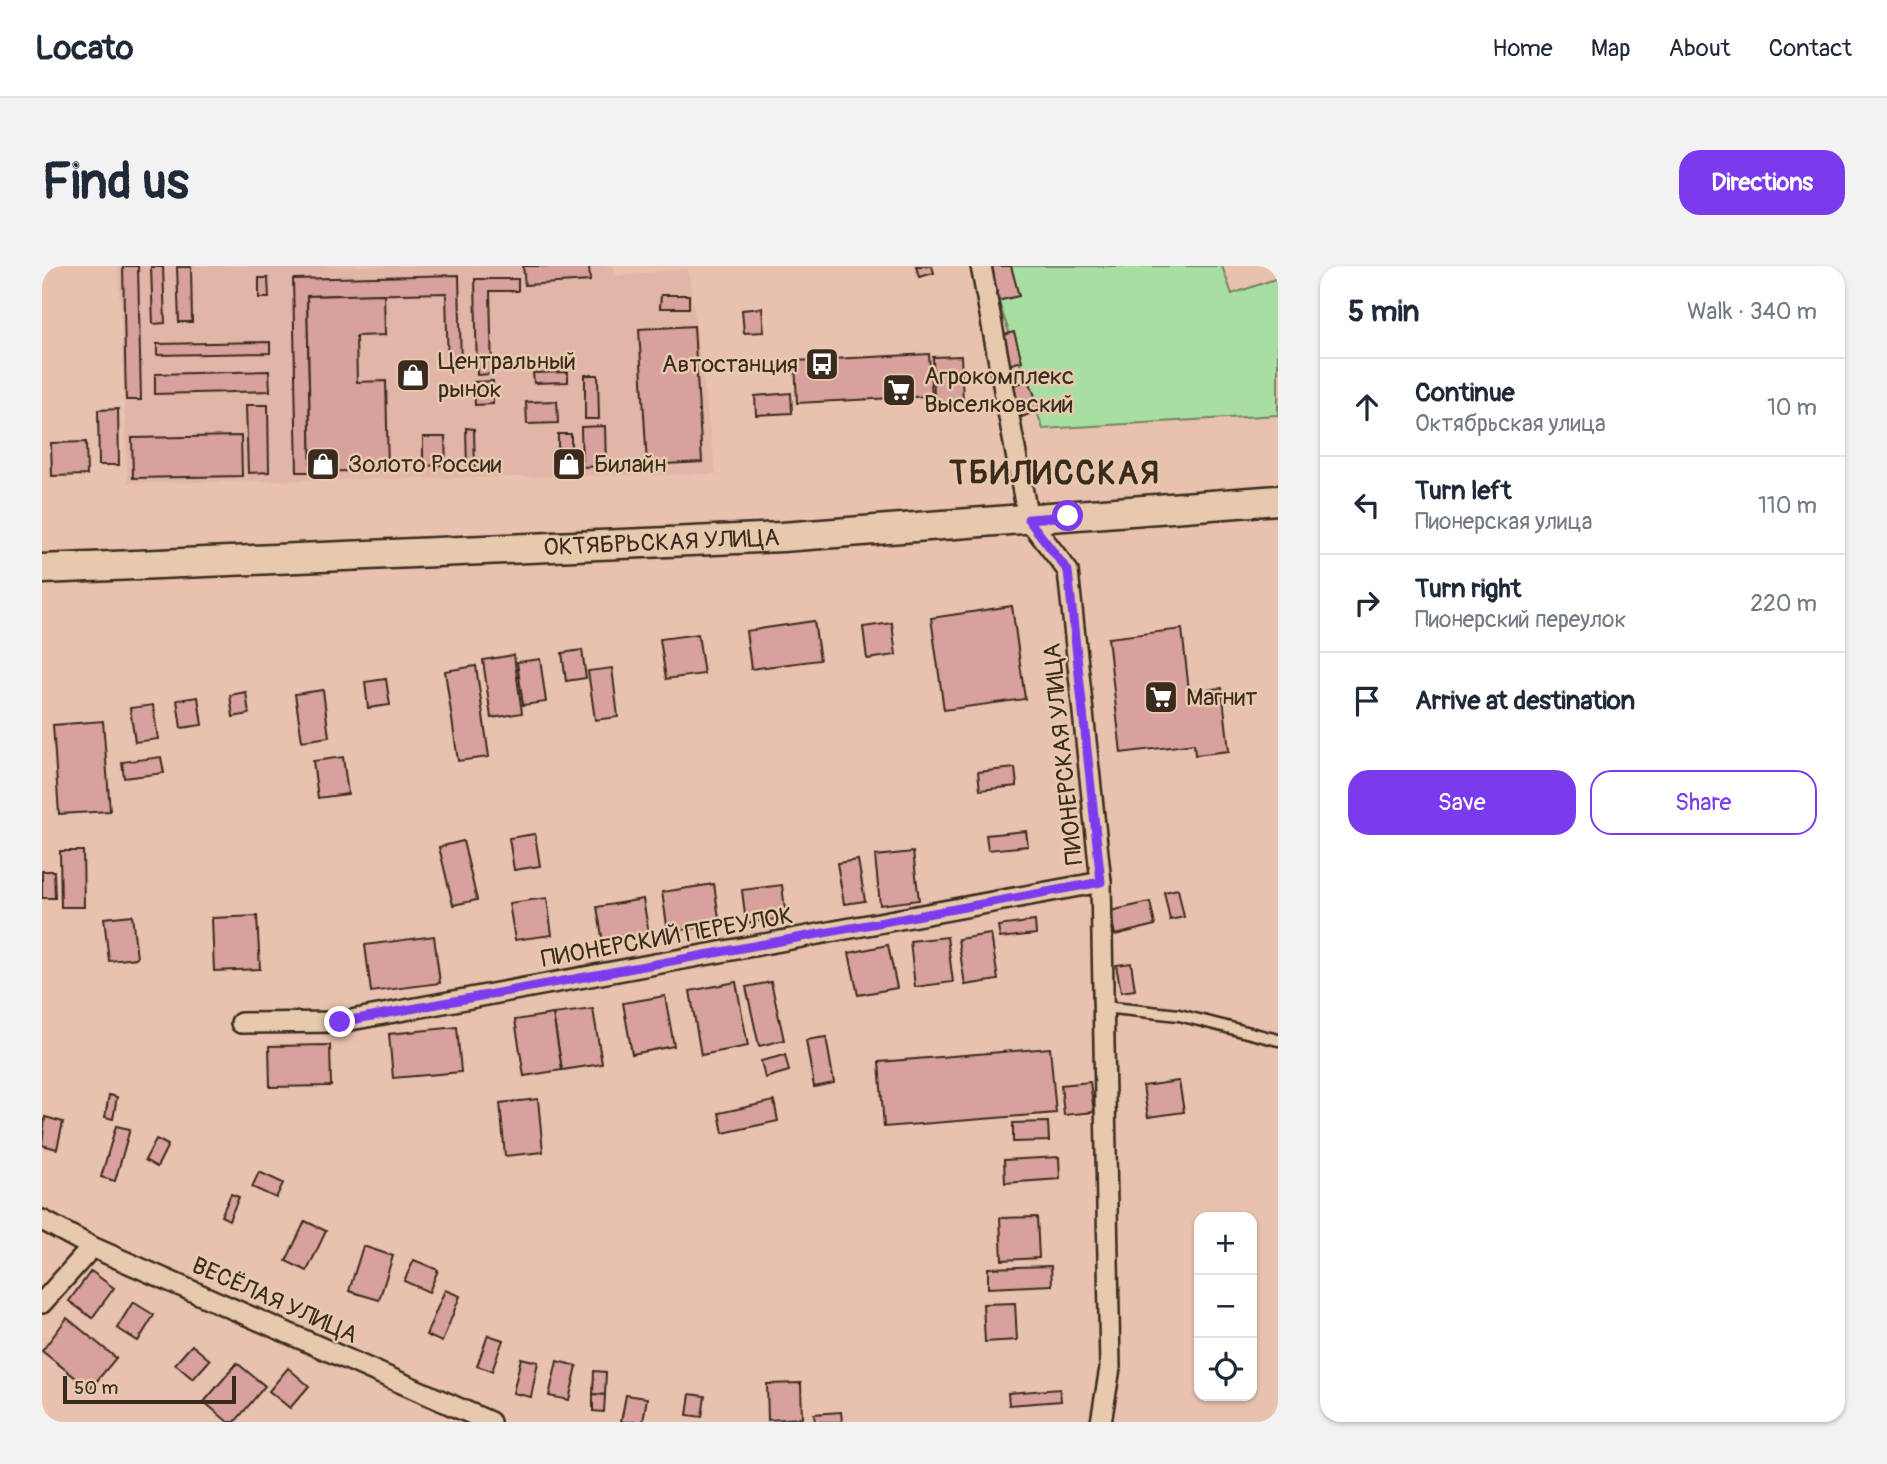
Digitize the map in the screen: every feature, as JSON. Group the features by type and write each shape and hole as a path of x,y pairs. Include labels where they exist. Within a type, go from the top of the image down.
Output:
{"main road":[{"name":"ОКТЯБРЬСКАЯ УЛИЦА","path":"42,569 782,537 1278,500"}],"street":[{"name":"ПИОНЕРСКАЯ УЛИЦА","path":"981,266 1028,519 1068,571 1101,882 1110,1368 1101,1422"},
{"name":"ПИОНЕРСКИЙ ПЕРЕУЛОК","path":"241,1023 340,1022 1101,882"},
{"name":"ВЕСЁЛАЯ УЛИЦА","path":"42,1220 92,1247 490,1422"},
{"path":"42,1303 92,1247"}],"lane":[{"path":"1103,1007 1179,1015 1278,1040"}],"shaded area":[{"name":"Центральный рынок","path":"118,266 613,266 614,276 688,269 716,474 128,483"}],"green space":[{"path":"986,266 1222,266 1232,294 1278,278 1278,415 1043,429"}],"building":[{"path":"123,266 138,266 141,400 126,400"},
{"path":"523,266 589,266 590,281 525,285"},
{"path":"916,266 932,266 934,273 919,277"},
{"path":"988,266 1011,266 1019,296 997,301"},
{"path":"151,267 163,267 165,323 153,324"},
{"path":"177,267 191,267 192,322 179,322"},
{"path":"459,275 461,369 448,369 446,293 307,296 311,472 297,472 293,279"},
{"path":"259,278 268,278 269,298 259,298"},
{"path":"475,279 518,279 518,291 490,291 492,374 477,375"},
{"path":"384,294 385,335 356,336 357,382 386,381 388,470 311,472 307,296"},
{"path":"661,295 689,295 689,308 660,308"},
{"path":"762,308 764,332 744,333 742,310"},
{"path":"694,326 702,462 647,465 639,329"},
{"path":"1014,332 1022,361 998,368 991,339"},
{"path":"270,342 270,353 157,355 157,344"},
{"path":"929,354 932,396 797,403 795,361"},
{"path":"961,356 963,402 934,403 933,357"},
{"path":"269,371 270,391 155,394 155,374"},
{"path":"568,372 568,382 534,383 533,373"},
{"path":"585,375 598,375 599,419 585,419"},
{"path":"1029,380 1040,410 1022,417 1011,386"},
{"path":"493,381 493,404 475,405 474,382"},
{"path":"791,393 792,413 756,415 755,396"},
{"path":"557,401 558,423 527,424 526,402"},
{"path":"246,405 268,405 269,472 248,473"},
{"path":"118,409 119,465 99,465 98,410"},
{"path":"605,426 606,466 582,467 581,427"},
{"path":"466,428 474,429 475,470 467,470"},
{"path":"558,434 571,434 571,465 558,464"},
{"path":"241,436 242,476 133,478 132,438"},
{"path":"423,437 445,437 446,465 423,466"},
{"path":"86,442 87,475 52,476 51,443"},
{"path":"1012,606 1025,699 944,710 931,618"},
{"path":"814,621 820,660 751,669 746,631"},
{"path":"892,623 896,655 867,659 863,627"},
{"path":"1182,629 1189,691 1222,688 1229,751 1195,755 1194,744 1121,753 1108,638"},
{"path":"698,634 704,674 666,679 660,639"},
{"path":"582,650 586,678 566,681 562,653"},
{"path":"514,655 522,713 491,718 483,660"},
{"path":"540,659 546,702 523,705 517,662"},
{"path":"476,666 489,757 458,761 445,671"},
{"path":"612,668 618,717 595,720 588,671"},
{"path":"386,679 390,705 368,708 365,682"},
{"path":"323,690 329,737 302,741 295,694"},
{"path":"246,692 249,714 233,717 230,695"},
{"path":"198,697 202,725 181,728 177,700"},
{"path":"153,705 158,739 135,742 130,708"},
{"path":"103,721 110,811 59,814 53,725"},
{"path":"161,757 164,773 124,778 122,762"},
{"path":"343,757 348,794 318,798 313,761"},
{"path":"1015,768 1017,786 980,790 978,772"},
{"path":"1026,831 1028,846 988,850 986,835"},
{"path":"535,834 540,866 514,870 509,838"},
{"path":"463,841 477,900 453,905 439,847"},
{"path":"60,851 83,851 84,907 61,907"},
{"path":"913,852 919,900 880,905 875,856"},
{"path":"858,860 865,901 844,904 837,863"},
{"path":"42,871 54,871 55,898 42,898"},
{"path":"714,884 720,925 668,932 662,892"},
{"path":"782,885 786,918 746,923 742,890"},
{"path":"1178,889 1184,917 1170,920 1164,892"},
{"path":"547,898 552,935 515,940 509,903"},
{"path":"643,899 649,934 603,942 597,907"},
{"path":"1150,902 1155,925 1115,935 1110,911"},
{"path":"132,915 137,958 109,961 104,918"},
{"path":"257,916 260,969 214,971 212,918"},
{"path":"1035,921 1036,934 1000,938 998,926"},
{"path":"991,934 998,980 965,985 958,939"},
{"path":"434,936 440,983 371,992 365,945"},
{"path":"947,937 953,982 915,987 910,941"},
{"path":"888,945 897,988 858,995 849,953"},
{"path":"1131,963 1135,990 1121,992 1116,965"},
{"path":"736,982 748,1046 701,1055 690,991"},
{"path":"771,982 784,1040 759,1046 746,987"},
{"path":"665,996 674,1046 632,1054 623,1003"},
{"path":"593,1009 602,1064 562,1070 553,1014"},
{"path":"553,1014 562,1070 524,1076 515,1020"},
{"path":"457,1027 461,1072 393,1078 389,1034"},
{"path":"826,1037 834,1083 814,1087 806,1040"},
{"path":"330,1045 331,1086 270,1087 269,1046"},
{"path":"1050,1048 1056,1113 884,1127 879,1062"},
{"path":"785,1055 789,1071 765,1078 761,1061"},
{"path":"1179,1081 1184,1112 1148,1117 1143,1086"},
{"path":"1090,1082 1094,1112 1064,1115 1061,1085"},
{"path":"109,1095 117,1097 113,1119 105,1117"},
{"path":"538,1099 543,1152 505,1156 500,1103"},
{"path":"774,1101 778,1121 723,1133 719,1113"},
{"path":"45,1117 63,1122 57,1149 42,1145"},
{"path":"1048,1122 1049,1141 1013,1142 1013,1123"},
{"path":"116,1126 130,1129 115,1181 101,1177"},
{"path":"156,1139 168,1145 157,1167 145,1160"},
{"path":"1059,1157 1060,1179 1005,1183 1004,1160"},
{"path":"259,1172 283,1183 276,1198 252,1187"},
{"path":"231,1194 239,1197 229,1220 221,1216"},
{"path":"1037,1217 1039,1258 1002,1260 1000,1218"},
{"path":"305,1221 326,1231 307,1271 286,1261"},
{"path":"363,1246 393,1256 379,1300 349,1291"},
{"path":"414,1260 438,1270 429,1292 404,1281"},
{"path":"1051,1266 1052,1285 988,1288 988,1268"},
{"path":"91,1271 114,1288 92,1318 69,1301"},
{"path":"445,1290 460,1296 442,1342 426,1335"},
{"path":"133,1302 154,1315 138,1341 117,1328"},
{"path":"1015,1303 1017,1340 985,1342 983,1304"},
{"path":"67,1318 116,1358 90,1389 42,1351"},
{"path":"488,1335 503,1340 492,1371 477,1366"},
{"path":"192,1345 210,1360 193,1379 175,1364"},
{"path":"521,1358 538,1362 531,1397 513,1393"},
{"path":"557,1361 577,1366 569,1400 549,1396"},
{"path":"237,1363 265,1386 235,1422 228,1422 204,1402"},
{"path":"288,1368 309,1386 290,1408 269,1391"},
{"path":"594,1371 606,1372 605,1395 593,1394"},
{"path":"801,1383 802,1418 768,1420 767,1384"},
{"path":"1060,1389 1061,1401 1009,1405 1008,1393"},
{"path":"593,1394 605,1395 604,1412 593,1411"},
{"path":"690,1394 705,1396 702,1417 687,1415"},
{"path":"626,1395 647,1398 643,1422 621,1422"},
{"path":"841,1412 842,1422 815,1422 814,1414"}],"place":[{"name":"Автостанция","path":"822,364"},
{"name":"Центральный рынок","path":"413,375"},
{"name":"Агрокомплекс Выселковский","path":"899,390"},
{"name":"Золото России","path":"323,464"},
{"name":"Билайн","path":"569,464"},
{"name":"Магнит","path":"1161,697"}],"district":[{"name":"ТБИЛИССКАЯ","path":"1055,473"}],"route":[{"path":"340,1022 1101,882 1068,571 1028,519 1068,516"}]}
